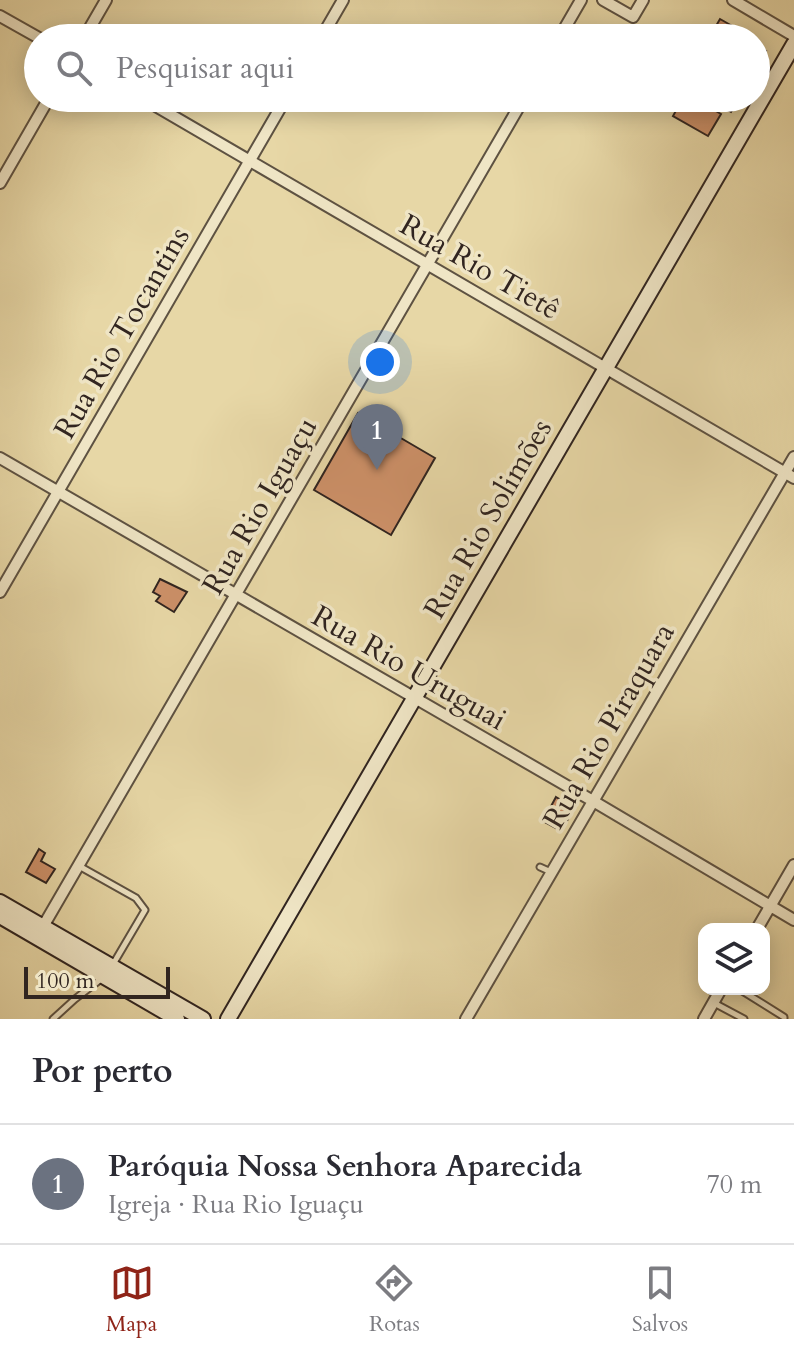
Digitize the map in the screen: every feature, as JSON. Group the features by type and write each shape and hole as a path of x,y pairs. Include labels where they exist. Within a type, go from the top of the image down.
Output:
{"street":[{"path":"92,24 106,0"},
{"path":"329,24 343,0"},
{"path":"567,24 581,0"},
{"path":"603,0 633,17 643,0"},
{"path":"733,0 794,36"},
{"path":"0,16 24,30"},
{"name":"Rua Rio Solimões","path":"770,85 794,44"},
{"path":"0,183 41,112"},
{"name":"Rua Rio Tietê","path":"166,112 789,476"},
{"name":"Rua Rio Tocantins","path":"0,592 278,112"},
{"name":"Rua Rio Iguaçu","path":"40,932 516,112"},
{"name":"Rua Rio Solimões","path":"228,1019 755,112"},
{"name":"Rua Rio Piraquara","path":"466,1019 789,476 794,457"},
{"name":"Rua Rio Uruguai","path":"0,458 794,920"},
{"path":"760,923 794,865"},
{"path":"0,902 40,932 108,972 202,1019"},
{"path":"0,916 40,932"},
{"path":"108,972 177,1019"},
{"path":"704,1019 718,995"}],"lane":[{"path":"53,1019 108,972 145,910 136,898 79,866"},
{"path":"540,867 552,872"},
{"path":"749,995 784,1019"},
{"path":"713,1003 744,1019"}],"building":[{"path":"675,112 721,114 708,136 673,116"},
{"path":"358,413 435,458 391,535 314,490"},
{"path":"160,579 187,592 174,612 156,601 160,596 153,592"},
{"path":"556,797 571,806 571,814 561,831 543,821"},
{"path":"39,849 45,853 41,861 55,869 46,883 26,872"}],"place":[{"name":"Paróquia Nossa Senhora Aparecida","path":"377,470"}]}
